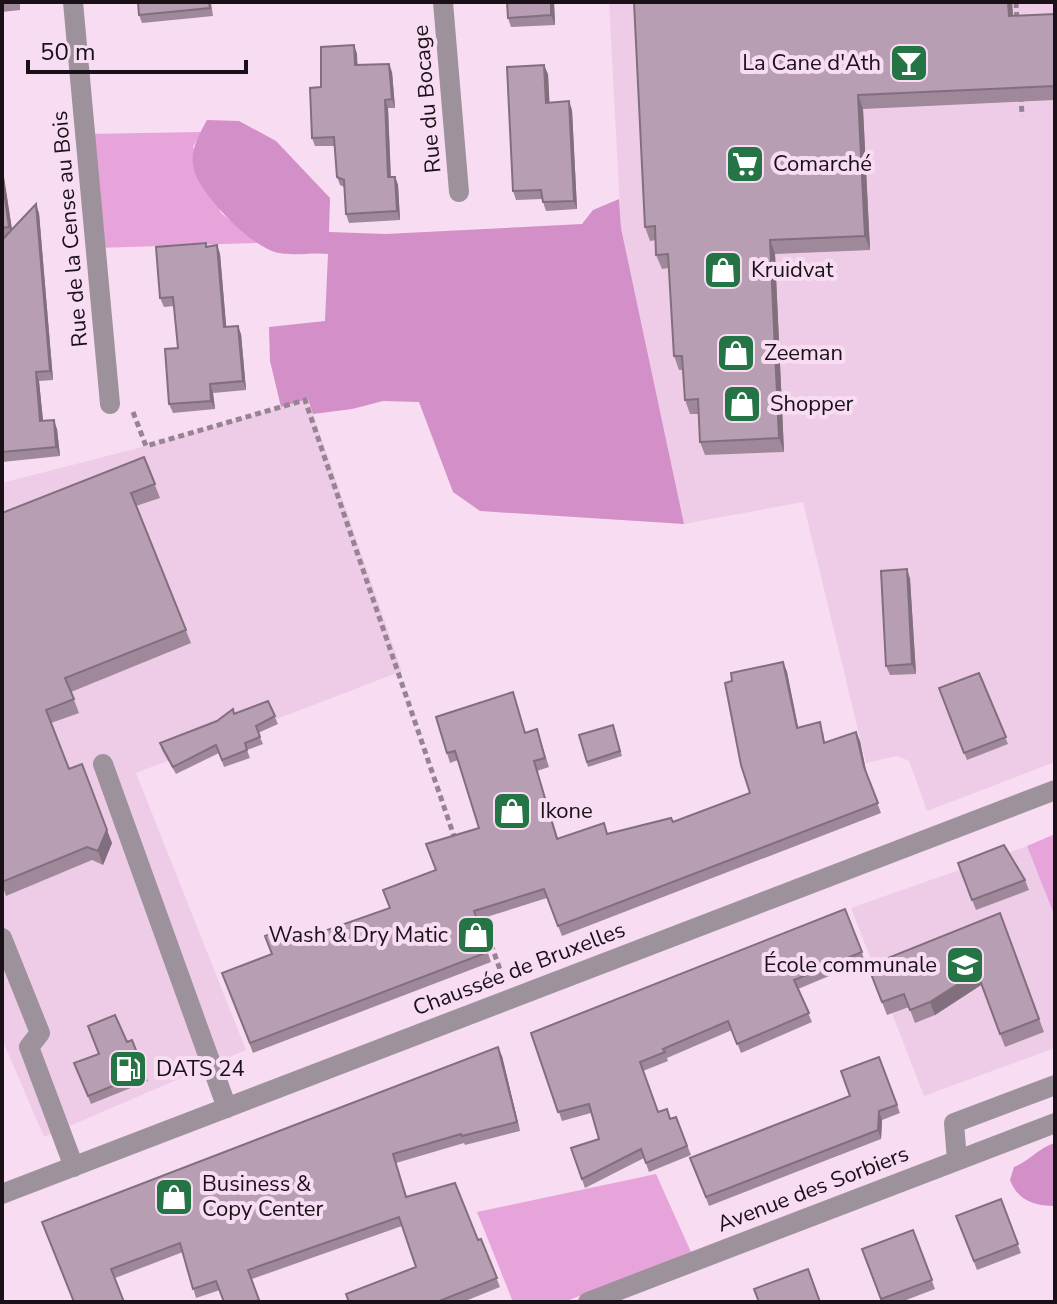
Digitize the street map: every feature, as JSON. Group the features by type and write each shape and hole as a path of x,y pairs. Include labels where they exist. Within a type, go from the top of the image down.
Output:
{"street":[{"name":"Rue de la Cense au Bois","path":"73,2 110,404"},
{"name":"Rue du Bocage","path":"443,2 459,192"},
{"path":"103,764 227,1108"},
{"name":"Chaussée de Bruxelles","path":"2,1194 1055,790"},
{"path":"2,938 40,1033 29,1047 74,1167"},
{"path":"957,1160 954,1123 1055,1085"},
{"name":"Avenue des Sorbiers","path":"588,1302 1055,1123"}],"path":[{"path":"1016,2 1018,26"},
{"path":"1021,87 1022,116"},
{"path":"110,404 129,403 146,446 305,400 458,848"},
{"path":"479,908 509,998"}],"shaded area":[{"path":"609,2 1055,2 1055,762 927,811 909,761 897,756 866,763 803,502 684,524 621,228"},
{"path":"207,120 239,121 276,141 330,198 329,232 386,234 582,224 593,210 619,199 621,228 684,524 480,511 453,492 419,402 383,401 313,414 308,399 281,407 270,361 269,327 325,321 328,254 285,254 268,249 243,232 218,208 200,183 193,166 195,145"},
{"path":"201,132 193,147 221,213 258,243 96,248 85,134"},
{"path":"308,399 402,671 136,773 246,1050 44,1137 2,1039 2,483 146,446"},
{"path":"1055,834 1055,917 1027,846"},
{"name":"École communale","path":"1027,846 1055,917 1055,1048 924,1096 851,908"},
{"path":"1055,1143 1055,1206 1028,1201 1017,1193 1010,1180 1014,1167"},
{"path":"656,1174 691,1252 564,1302 513,1302 477,1212"}],"building":[{"path":"138,2 209,2 210,8 139,15"},
{"path":"507,2 551,2 551,15 508,18"},
{"path":"634,2 1008,2 1009,16 1055,14 1055,86 858,95 865,236 770,240 779,438 700,442 698,399 685,400 682,356 674,356 668,254 656,255 655,226 645,227"},
{"path":"354,45 355,65 389,64 392,99 385,100 388,177 395,177 397,211 346,214 344,180 337,177 334,137 312,138 310,88 321,87 321,47"},
{"path":"544,65 546,103 569,101 574,201 543,202 541,190 513,191 507,67"},
{"path":"2,177 9,227 2,228"},
{"path":"36,204 50,371 36,372 40,421 54,420 56,447 2,452 2,240"},
{"path":"206,243 206,247 217,245 224,327 238,326 243,381 210,384 211,401 169,404 165,349 178,348 173,297 160,298 156,247"},
{"path":"144,457 155,484 131,493 186,630 65,678 74,699 46,710 69,769 82,764 107,830 98,851 87,847 2,882 2,513"},
{"path":"907,569 912,664 886,666 881,571"},
{"path":"783,662 797,728 820,722 824,743 856,732 864,767 878,803 558,926 544,889 474,911 488,952 250,1043 222,973 272,954 265,936 291,925 296,941 390,908 383,890 436,870 426,844 479,828 455,751 447,753 436,717 513,692 525,733 537,729 545,758 534,761 557,839 604,823 607,834 671,818 673,822 750,793 741,765 725,683 732,681 731,673"},
{"path":"979,673 1006,737 964,753 939,688"},
{"path":"268,701 275,716 256,726 260,737 245,743 247,750 222,760 216,745 173,767 160,743 217,721 233,709 234,714"},
{"path":"613,725 620,751 587,762 579,735"},
{"path":"1004,845 1025,880 972,900 958,863"},
{"path":"845,909 862,952 794,980 809,1013 737,1044 728,1021 640,1062 658,1112 667,1109 670,1119 676,1117 687,1146 646,1163 641,1149 582,1179 571,1148 599,1139 589,1104 558,1112 531,1033"},
{"path":"1000,913 1039,1019 1000,1034 977,972 930,1002 910,1010 904,994 882,1002 868,966"},
{"path":"115,1015 127,1042 132,1040 145,1073 88,1096 74,1063 99,1054 88,1026"},
{"path":"498,1047 517,1122 393,1154 406,1197 455,1183 497,1278 437,1302 349,1302 346,1294 416,1267 399,1217 248,1270 259,1300 254,1302 224,1302 216,1281 193,1289 180,1243 111,1269 124,1302 74,1302 42,1222"},
{"path":"879,1057 897,1105 879,1111 878,1130 706,1197 690,1158 850,1096 841,1071"},
{"path":"1001,1199 1018,1244 974,1261 956,1216"},
{"path":"913,1230 932,1280 881,1299 862,1249"},
{"path":"808,1269 820,1302 759,1302 754,1289"}],"place":[{"name":"La Cane d'Ath","path":"909,63"},
{"name":"Comarché","path":"745,164"},
{"name":"Kruidvat","path":"723,270"},
{"name":"Zeeman","path":"736,353"},
{"name":"Shopper","path":"742,404"},
{"name":"Ikone","path":"512,811"},
{"name":"Wash & Dry Matic","path":"476,935"},
{"name":"École communale","path":"965,965"},
{"name":"DATS 24","path":"128,1069"},
{"name":"Business & Copy Center","path":"174,1197"}]}
